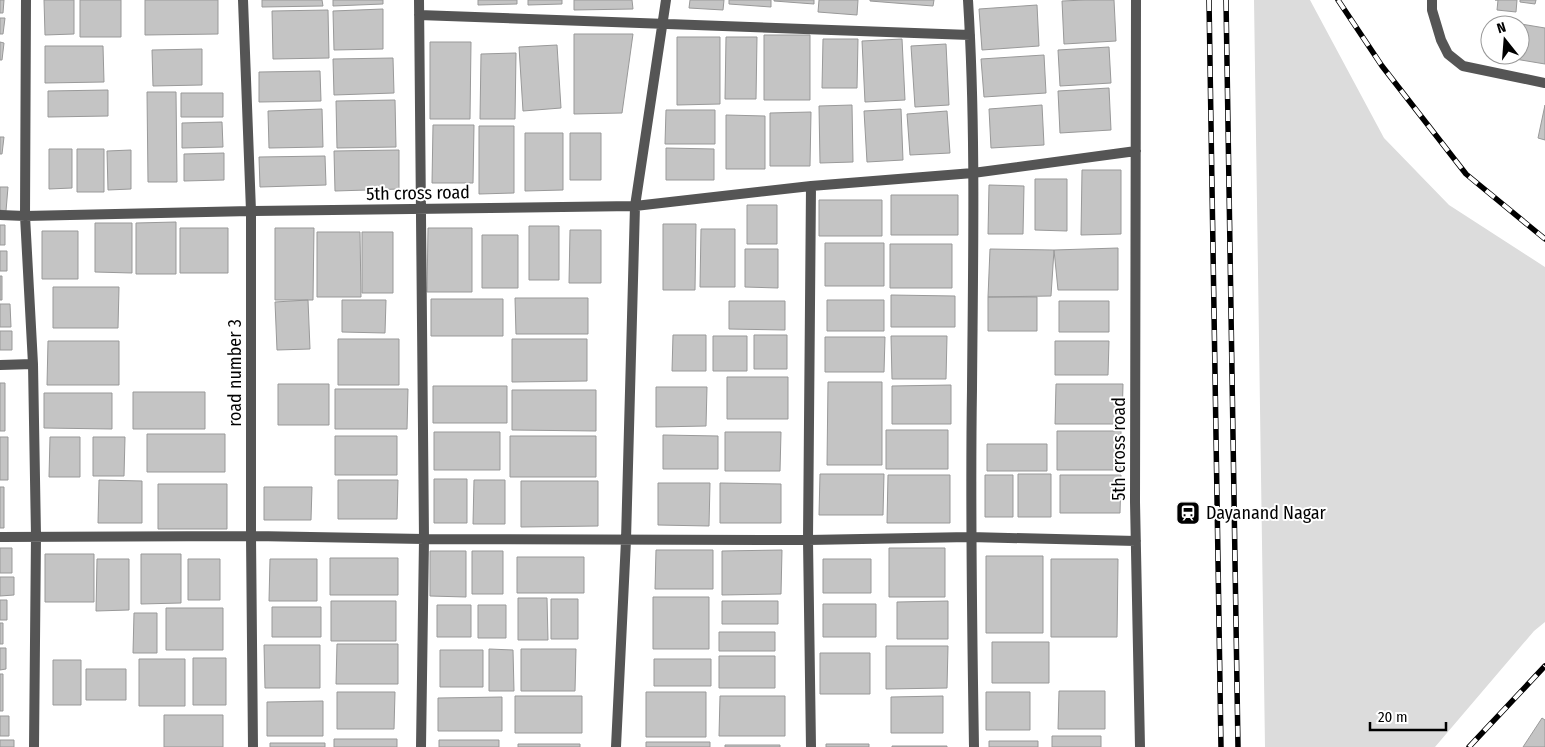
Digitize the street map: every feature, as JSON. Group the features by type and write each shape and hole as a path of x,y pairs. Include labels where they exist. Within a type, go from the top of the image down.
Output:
{"street":[{"path":"26,0 25,216 33,364 36,536 34,747"},
{"name":"road number 3","path":"243,0 251,211 253,747"},
{"path":"418,0 422,210 424,539 421,747"},
{"path":"616,747 626,540 635,206 666,0"},
{"path":"968,0 974,173 970,537 974,747"},
{"name":"5th cross road","path":"1136,0 1135,502 1140,747"},
{"path":"1432,0 1432,10 1440,40 1448,54 1463,66 1545,83"},
{"path":"419,15 970,35"},
{"name":"5th cross road","path":"0,215 635,206 811,186 974,173 1136,151"},
{"path":"811,186 808,540 811,747"},
{"path":"0,365 33,364"},
{"path":"0,537 251,536 424,539 808,540 970,537 1136,541"}],"shaded area":[{"path":"1254,0 1310,0 1384,138 1449,205 1545,267 1545,622 1534,631 1435,747 1265,747"}],"building":[{"path":"0,0 4,0 3,13 0,13"},
{"path":"44,0 74,0 74,34 45,35"},
{"path":"80,0 121,0 121,37 80,37"},
{"path":"145,0 218,0 218,34 145,35"},
{"path":"262,0 322,0 323,6 262,7"},
{"path":"333,0 383,0 383,4 333,6"},
{"path":"478,0 517,0 517,4 478,5"},
{"path":"528,0 562,0 562,4 528,5"},
{"path":"574,0 632,0 633,9 574,10"},
{"path":"690,0 724,0 723,10 689,8"},
{"path":"729,0 771,0 771,7 729,4"},
{"path":"814,0 814,4 774,1"},
{"path":"819,0 858,0 857,15 818,12"},
{"path":"870,0 934,0 933,6"},
{"path":"1114,0 1116,41 1064,44 1062,1"},
{"path":"1498,0 1517,0 1516,12 1497,10"},
{"path":"1520,0 1536,0 1535,4 1520,2"},
{"path":"1037,5 1039,46 982,50 979,9"},
{"path":"383,9 383,49 334,50 333,11"},
{"path":"328,10 329,58 273,59 272,11"},
{"path":"0,18 5,18 3,34 0,34"},
{"path":"1530,26 1545,28 1545,64 1530,62"},
{"path":"574,34 633,34 622,113 574,114"},
{"path":"764,35 810,35 810,100 764,100"},
{"path":"677,37 720,37 720,104 677,105"},
{"path":"726,37 757,37 756,99 725,99"},
{"path":"823,39 858,39 857,88 822,88"},
{"path":"902,39 905,100 865,102 862,41"},
{"path":"0,42 4,43 2,60 0,60"},
{"path":"430,42 471,42 470,119 430,119"},
{"path":"946,44 949,105 915,107 911,46"},
{"path":"557,45 561,108 523,111 519,47"},
{"path":"45,46 103,46 104,82 45,83"},
{"path":"1109,47 1111,83 1060,86 1058,50"},
{"path":"202,49 202,85 153,86 152,50"},
{"path":"516,53 515,119 480,119 481,54"},
{"path":"1044,55 1046,93 984,97 981,59"},
{"path":"393,58 394,93 334,95 333,59"},
{"path":"320,71 321,101 259,102 259,72"},
{"path":"1109,88 1111,130 1060,133 1058,91"},
{"path":"108,90 108,116 48,117 48,91"},
{"path":"147,92 176,92 177,182 148,182"},
{"path":"181,93 223,93 223,117 181,117"},
{"path":"395,100 396,147 337,148 336,101"},
{"path":"852,105 853,162 820,163 819,106"},
{"path":"1042,105 1044,145 991,148 989,109"},
{"path":"1545,105 1545,140 1538,138"},
{"path":"322,109 323,147 269,148 268,111"},
{"path":"901,109 903,160 867,162 864,111"},
{"path":"666,110 715,110 715,144 665,144"},
{"path":"947,111 950,153 910,155 907,114"},
{"path":"811,112 810,166 770,166 770,113"},
{"path":"726,115 765,116 765,169 726,169"},
{"path":"222,122 223,147 182,148 182,123"},
{"path":"433,125 474,125 473,183 432,183"},
{"path":"479,126 514,126 514,193 479,194"},
{"path":"525,133 563,133 563,190 525,191"},
{"path":"570,133 601,133 601,180 570,180"},
{"path":"0,137 4,137 2,154 0,154"},
{"path":"666,148 714,149 714,180 666,180"},
{"path":"49,149 72,149 72,188 49,189"},
{"path":"77,149 104,149 104,192 77,192"},
{"path":"131,150 131,189 108,190 107,151"},
{"path":"399,150 399,189 335,191 334,151"},
{"path":"224,153 224,180 184,181 184,154"},
{"path":"325,156 326,185 260,187 259,157"},
{"path":"1082,170 1121,170 1121,234 1081,235"},
{"path":"1035,179 1067,179 1067,231 1035,230"},
{"path":"989,185 1024,186 1023,234 988,234"},
{"path":"0,187 8,187 6,211 0,210"},
{"path":"891,195 958,195 958,235 891,235"},
{"path":"819,200 882,200 882,236 819,236"},
{"path":"747,205 777,205 777,244 747,244"},
{"path":"176,222 176,274 136,274 136,223"},
{"path":"95,223 132,223 132,273 95,272"},
{"path":"663,224 696,224 695,290 663,290"},
{"path":"0,225 5,225 5,245 0,245"},
{"path":"529,226 559,226 559,280 529,280"},
{"path":"180,228 228,228 228,273 180,273"},
{"path":"275,228 314,228 313,300 275,300"},
{"path":"428,228 472,228 472,292 427,292"},
{"path":"701,229 735,229 735,287 700,287"},
{"path":"570,230 601,230 601,283 569,283"},
{"path":"42,231 78,231 78,279 42,279"},
{"path":"317,232 360,232 361,297 317,297"},
{"path":"362,232 393,232 393,293 362,293"},
{"path":"482,235 518,235 518,288 482,288"},
{"path":"825,243 884,243 884,286 825,286"},
{"path":"890,244 952,244 952,288 890,288"},
{"path":"1118,248 1118,290 1058,290 1054,250"},
{"path":"745,249 778,249 778,288 745,287"},
{"path":"990,249 1054,250 1051,296 988,297"},
{"path":"0,251 7,251 7,271 0,271"},
{"path":"0,276 2,276 2,300 0,300"},
{"path":"53,287 119,287 118,328 53,328"},
{"path":"891,295 955,296 955,327 891,327"},
{"path":"988,297 1037,297 1037,331 988,331"},
{"path":"515,298 588,298 588,334 516,334"},
{"path":"431,299 503,299 503,336 431,336"},
{"path":"308,300 310,349 277,350 275,302"},
{"path":"342,300 386,300 385,333 342,332"},
{"path":"827,300 884,300 884,331 827,331"},
{"path":"729,301 785,301 785,330 729,329"},
{"path":"1059,301 1109,301 1109,332 1059,332"},
{"path":"0,304 10,304 11,327 0,327"},
{"path":"0,331 12,331 12,350 0,350"},
{"path":"673,335 706,335 706,371 672,371"},
{"path":"754,335 787,335 787,369 754,369"},
{"path":"713,336 747,336 747,371 713,371"},
{"path":"891,336 947,336 946,379 892,379"},
{"path":"825,337 885,337 884,372 825,372"},
{"path":"338,339 399,339 399,385 338,385"},
{"path":"512,339 587,339 587,381 512,382"},
{"path":"48,341 119,341 119,385 47,385"},
{"path":"1055,341 1109,341 1108,375 1055,375"},
{"path":"727,377 788,377 788,419 727,419"},
{"path":"828,382 882,382 882,465 827,465"},
{"path":"0,383 5,383 5,431 0,431"},
{"path":"278,384 329,384 329,425 278,425"},
{"path":"1056,384 1123,384 1122,424 1055,424"},
{"path":"951,385 951,424 892,424 892,386"},
{"path":"433,386 507,386 507,423 433,423"},
{"path":"656,387 707,387 706,426 656,427"},
{"path":"335,389 408,389 407,429 335,429"},
{"path":"512,390 596,390 596,431 512,430"},
{"path":"133,392 205,392 205,429 133,429"},
{"path":"44,393 112,393 112,429 44,428"},
{"path":"886,430 948,430 948,469 886,469"},
{"path":"1057,431 1121,431 1121,470 1057,470"},
{"path":"434,432 500,432 500,470 434,470"},
{"path":"725,432 781,432 780,471 725,471"},
{"path":"147,434 225,434 225,472 147,472"},
{"path":"663,435 718,436 718,469 663,469"},
{"path":"335,436 397,436 397,475 335,475"},
{"path":"510,436 596,436 596,477 510,477"},
{"path":"0,437 8,437 8,480 0,480"},
{"path":"50,437 80,437 80,477 49,477"},
{"path":"93,437 125,437 124,476 93,476"},
{"path":"987,444 1047,444 1047,471 987,471"},
{"path":"820,474 884,474 883,515 819,515"},
{"path":"1018,474 1051,474 1051,517 1018,517"},
{"path":"888,475 950,475 950,523 887,523"},
{"path":"985,475 1013,475 1013,517 985,517"},
{"path":"1060,475 1121,475 1120,513 1060,513"},
{"path":"434,479 467,479 467,523 434,523"},
{"path":"99,480 142,481 142,523 98,523"},
{"path":"338,480 398,480 397,519 338,519"},
{"path":"474,480 505,480 505,524 473,524"},
{"path":"521,481 598,481 598,526 521,527"},
{"path":"658,483 710,483 709,526 658,525"},
{"path":"720,483 781,484 781,523 720,523"},
{"path":"158,484 227,484 227,529 158,529"},
{"path":"0,487 4,487 4,528 0,528"},
{"path":"264,487 312,487 311,520 264,520"},
{"path":"0,548 12,548 12,573 0,573"},
{"path":"889,548 945,548 945,597 889,597"},
{"path":"656,550 713,550 713,589 655,589"},
{"path":"782,550 781,594 722,595 722,551"},
{"path":"430,551 466,551 466,597 430,596"},
{"path":"472,551 503,551 503,594 472,594"},
{"path":"45,554 94,554 94,602 45,602"},
{"path":"141,554 181,554 181,603 141,604"},
{"path":"986,556 1043,556 1043,633 986,633"},
{"path":"517,557 584,557 584,593 517,593"},
{"path":"330,558 398,558 398,595 330,595"},
{"path":"97,559 129,559 129,610 96,611"},
{"path":"188,559 220,559 220,600 188,600"},
{"path":"270,559 317,559 317,601 269,601"},
{"path":"823,559 871,559 871,593 823,593"},
{"path":"1051,559 1118,559 1117,637 1051,637"},
{"path":"0,577 14,577 14,595 0,596"},
{"path":"653,597 709,597 709,649 653,649"},
{"path":"518,598 547,598 548,640 518,640"},
{"path":"551,599 578,599 578,639 551,639"},
{"path":"0,600 7,600 7,620 0,620"},
{"path":"331,601 396,601 396,641 331,641"},
{"path":"722,601 778,601 778,624 722,624"},
{"path":"948,601 948,639 897,639 897,602"},
{"path":"823,604 876,604 876,637 823,637"},
{"path":"437,605 471,605 471,637 437,637"},
{"path":"478,605 506,605 506,638 478,638"},
{"path":"272,607 321,607 321,637 272,637"},
{"path":"166,608 223,608 223,650 166,650"},
{"path":"134,613 157,613 157,653 133,653"},
{"path":"0,623 3,623 3,644 0,644"},
{"path":"719,632 775,632 775,651 719,651"},
{"path":"992,642 1049,642 1049,683 992,683"},
{"path":"337,644 398,644 398,684 336,684"},
{"path":"264,645 320,645 320,688 265,688"},
{"path":"886,646 948,646 947,688 886,689"},
{"path":"0,648 6,648 6,669 0,670"},
{"path":"489,649 513,650 514,691 489,691"},
{"path":"521,649 576,649 575,691 521,691"},
{"path":"440,650 483,650 483,687 440,687"},
{"path":"820,653 870,653 870,694 820,694"},
{"path":"719,656 775,656 775,688 719,688"},
{"path":"193,658 226,658 226,705 193,705"},
{"path":"139,659 185,659 185,706 139,706"},
{"path":"654,659 711,659 711,686 654,686"},
{"path":"53,660 81,660 81,705 53,705"},
{"path":"86,669 126,669 126,700 86,700"},
{"path":"0,674 3,674 3,711 0,711"},
{"path":"1059,691 1105,691 1105,729 1058,729"},
{"path":"337,692 395,692 394,729 337,729"},
{"path":"646,692 706,692 706,737 646,737"},
{"path":"986,692 1030,692 1030,730 986,730"},
{"path":"515,696 582,696 582,733 515,733"},
{"path":"720,696 785,696 785,736 719,736"},
{"path":"943,696 943,733 891,733 891,697"},
{"path":"502,697 502,731 438,731 438,698"},
{"path":"323,701 323,736 267,736 267,702"},
{"path":"164,715 223,715 223,747 164,747"},
{"path":"0,716 9,716 9,736 0,736"},
{"path":"1542,718 1545,720 1545,747 1523,747"},
{"path":"1052,736 1101,736 1101,747 1052,747"},
{"path":"334,739 397,739 397,747 334,747"},
{"path":"0,740 14,740 14,747 0,747"},
{"path":"439,740 499,740 499,747 439,747"},
{"path":"989,741 1038,741 1038,747 989,747"},
{"path":"646,742 710,742 710,747 646,747"},
{"path":"270,743 325,743 325,747 270,747"},
{"path":"518,744 580,744 580,747 518,747"},
{"path":"826,744 869,744 869,747 826,747"},
{"path":"725,745 780,745 780,747 725,747"},
{"path":"947,746 947,747 892,747"}],"railway":[{"path":"1209,0 1221,747"},
{"path":"1226,0 1238,747"},
{"path":"1338,0 1382,66 1466,174 1545,239"},
{"path":"1469,747 1545,666"}],"place":[{"name":"Dayanand Nagar","path":"1188,513"}]}
